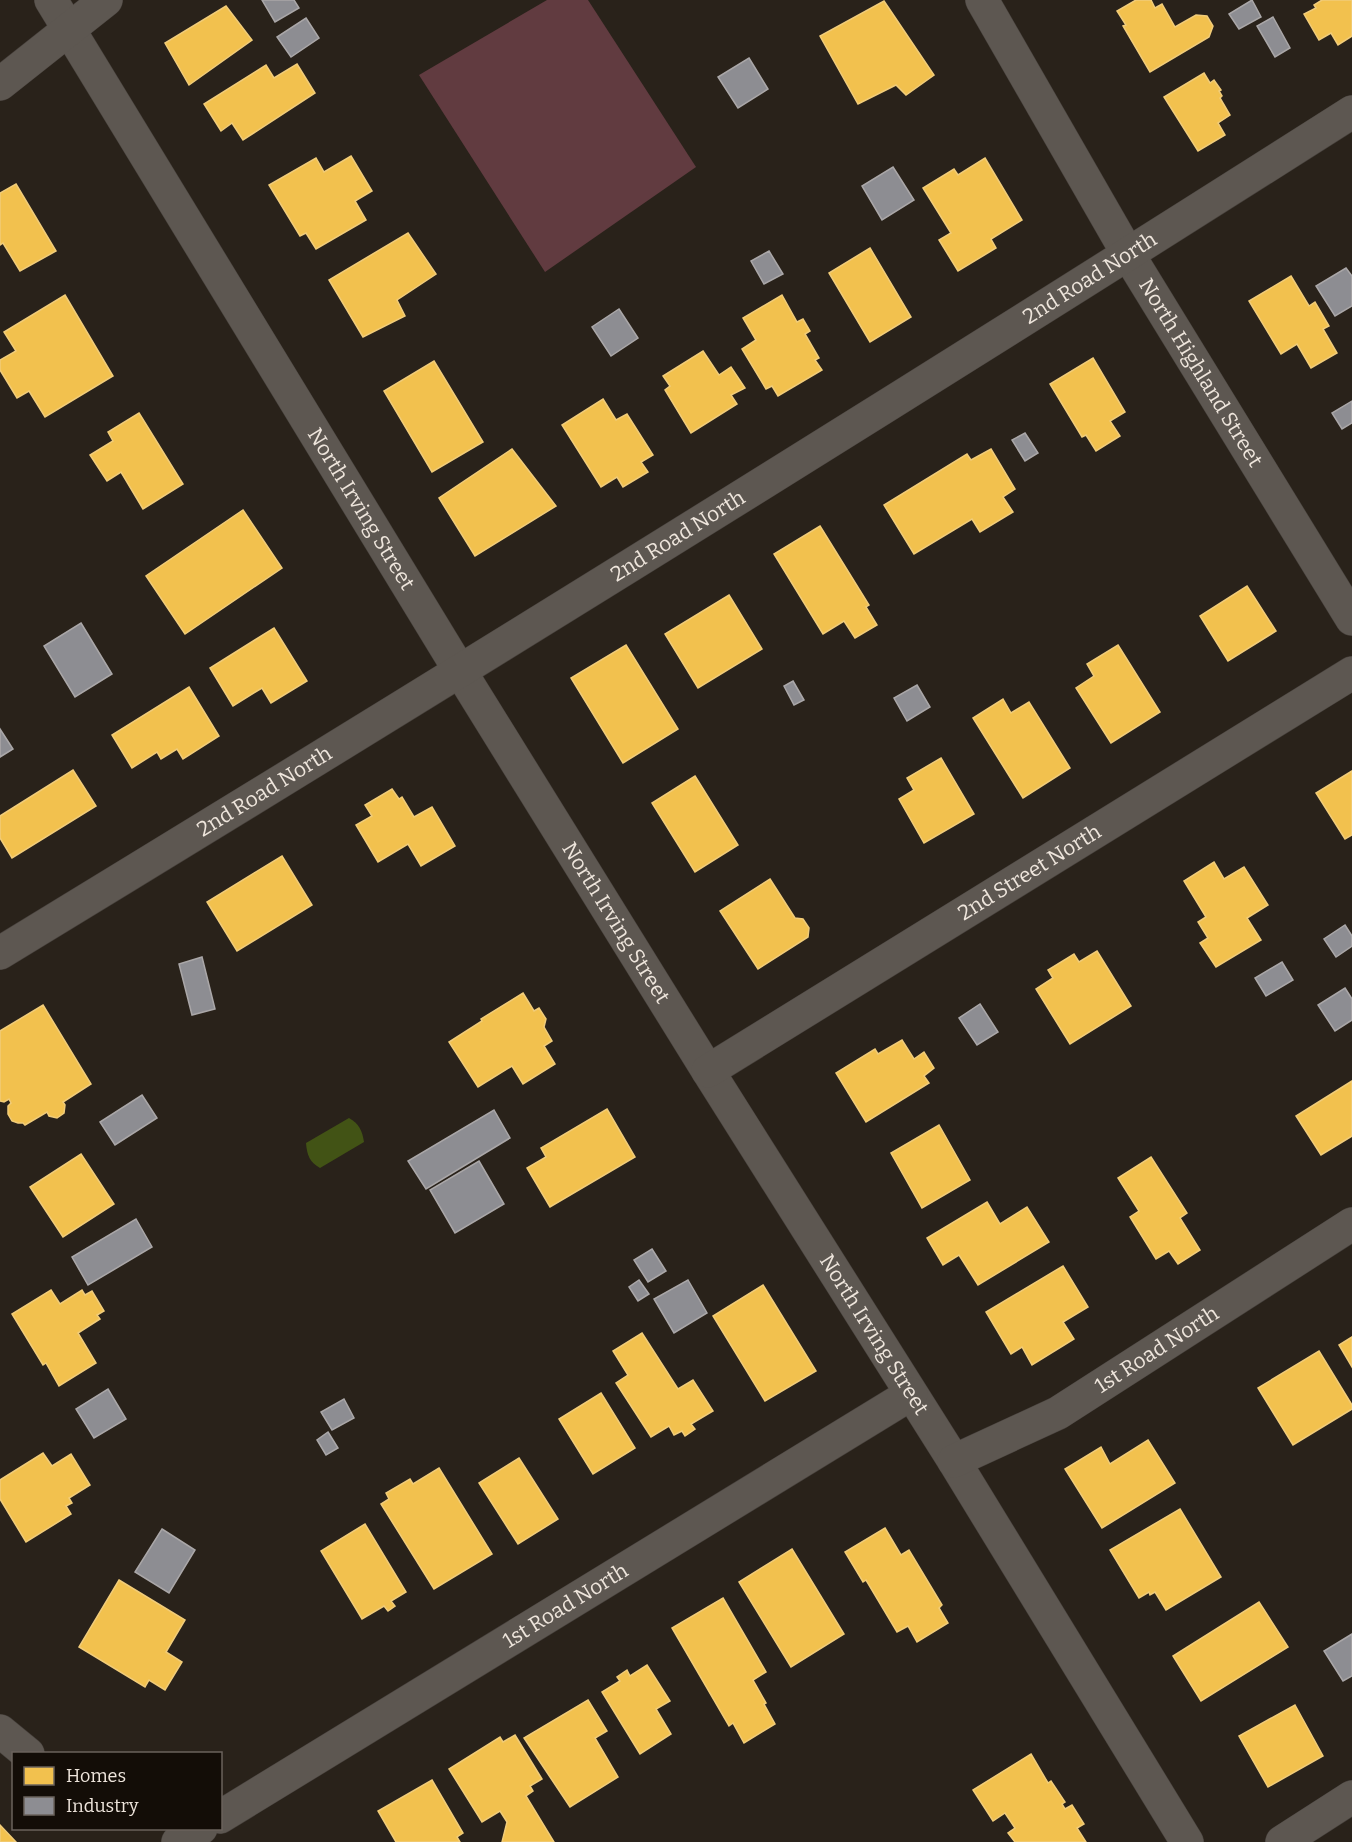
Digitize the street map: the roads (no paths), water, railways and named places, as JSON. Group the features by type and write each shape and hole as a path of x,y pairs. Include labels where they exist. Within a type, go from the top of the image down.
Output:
{"street":[{"name":"North Irving Street","path":"51,0 460,671 708,1071 954,1461 1187,1842"},
{"path":"0,84 106,0"},
{"name":"North Highland Street","path":"982,0 1128,254 1352,619"},
{"name":"2nd Road North","path":"0,953 514,639 1352,112"},
{"name":"2nd Street North","path":"708,1071 1352,673"},
{"name":"1st Road North","path":"954,1461 1058,1413 1352,1224"},
{"name":"1st Road North","path":"222,1816 911,1394"},
{"path":"0,1731 26,1752"},
{"path":"1282,1842 1352,1797"},
{"path":"162,1830 178,1842 198,1830"}]}
